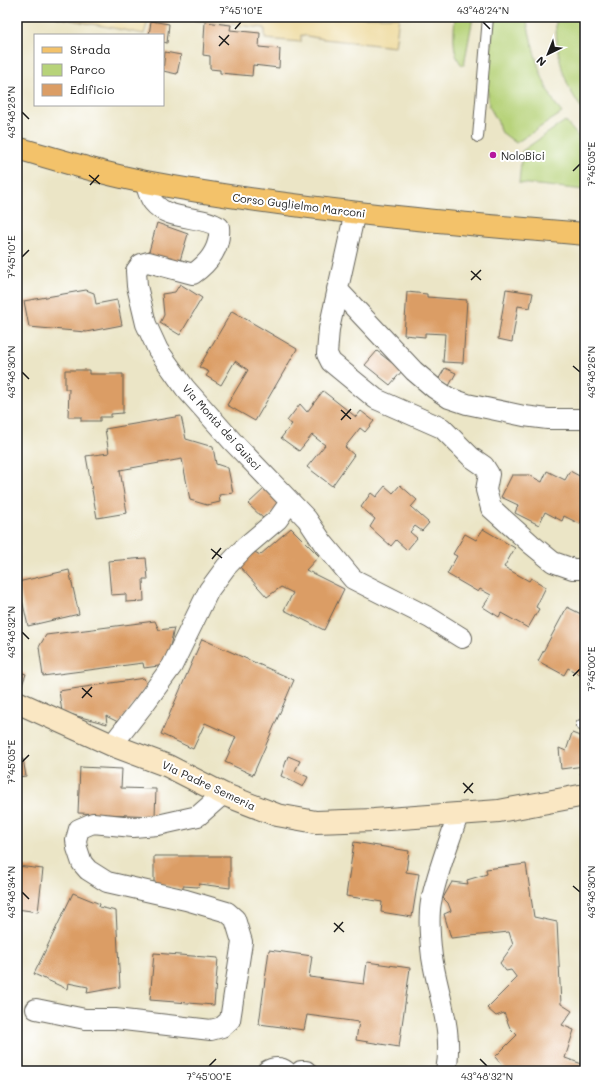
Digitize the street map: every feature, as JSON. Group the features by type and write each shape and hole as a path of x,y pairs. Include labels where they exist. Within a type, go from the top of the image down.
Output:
{"main road":[{"name":"Corso Guglielmo Marconi","path":"17,148 145,182 246,200 461,224 585,234"},
{"name":"Via Padre Semeria","path":"17,702 112,744 168,766 224,794 277,815 316,822 458,815 499,811 585,795"}],"street":[{"name":"Via Montà dei Guisci","path":"145,182 153,202 167,213 210,221 219,227 215,252 204,267 193,274 148,262 140,264 136,271 137,286 146,324 158,350 185,388 307,519 323,543 353,579 430,618 462,638"},
{"path":"355,212 337,289 326,354 331,362 376,399 442,428 471,457 484,466 488,474 486,490 488,499 491,508 495,512 553,562 573,569 585,569"},
{"path":"337,289 414,371 434,388 449,398 468,404 524,416 548,419 585,419"},
{"path":"112,744 172,666 209,590 226,567 245,547 278,519 290,502"},
{"path":"36,1009 85,1019 115,1019 211,1030 222,1027 230,1020 242,942 235,919 227,912 107,882 88,870 82,863 76,840 78,829 93,823 133,827 158,825 198,816 224,794"},
{"path":"446,1071 448,1061 448,1027 432,957 431,903 458,815"},
{"path":"267,1071 271,1068 283,1068 286,1071"},
{"path":"301,1071 306,1071"}],"lane":[{"path":"478,137 488,17"}],"green space":[{"path":"455,17 473,17 464,65 462,65 458,60 456,55 454,35"},
{"path":"494,17 526,17 535,55 543,80 548,92 562,113 516,143 500,131 498,122 489,106 487,81"},
{"path":"556,17 585,17 585,112 571,91 562,68 557,42"},
{"path":"565,121 585,144 585,190 519,183 522,151"}],"sand":[{"path":"56,17 149,17 144,34"},
{"path":"163,17 399,17 395,47 301,35 301,42 265,39 265,28"}],"building":[{"path":"151,21 169,24 167,43 164,42 164,34 149,34"},
{"path":"205,22 231,25 230,30 260,33 259,47 280,49 279,68 253,65 252,76 220,73 220,70 210,69 210,56 203,55"},
{"path":"165,52 181,55 177,74 164,71"},
{"path":"157,223 188,234 179,264 148,255"},
{"path":"180,284 202,298 180,335 160,323 164,315 162,294 175,292"},
{"path":"506,289 533,293 530,308 518,306 512,342 498,339"},
{"path":"86,290 94,293 96,304 117,300 122,325 86,332 29,327 24,301"},
{"path":"407,292 427,294 427,297 467,300 463,363 443,362 445,334 425,333 425,337 404,335"},
{"path":"232,311 297,349 255,421 227,405 248,370 235,361 221,385 206,376 209,372 199,367"},
{"path":"377,351 402,371 390,385 365,365"},
{"path":"445,368 456,373 449,386 438,380"},
{"path":"65,370 89,370 89,374 123,374 123,413 111,414 111,417 100,417 100,421 81,421 81,417 68,417 69,389 65,389"},
{"path":"323,391 356,417 361,411 374,421 365,432 360,428 345,447 354,455 332,486 307,467 325,445 312,435 299,451 281,438 292,424 287,421 300,404 307,412"},
{"path":"181,416 186,439 213,447 216,464 228,468 233,493 219,495 220,502 207,505 190,500 182,459 120,470 127,513 97,518 86,456 109,453 105,429"},
{"path":"547,471 565,480 570,471 585,479 585,513 580,524 564,516 562,521 545,512 539,525 515,513 518,505 501,497 512,475 529,475 542,482"},
{"path":"400,485 417,500 411,507 429,523 422,531 415,526 410,532 417,538 407,550 396,540 391,546 370,527 375,519 361,507 371,493 376,497 385,486 393,493"},
{"path":"265,488 281,505 265,520 248,504"},
{"path":"291,528 319,556 306,570 344,589 324,630 284,610 293,593 281,587 267,597 240,567 253,551 260,555"},
{"path":"483,529 515,548 504,567 529,581 531,578 546,587 536,607 539,609 528,628 501,613 499,617 483,607 491,595 480,589 478,592 447,574 457,556 453,554 465,534 476,540"},
{"path":"146,558 148,579 143,579 144,601 126,602 126,594 111,595 108,561"},
{"path":"69,570 79,614 28,626 18,582"},
{"path":"567,607 585,616 585,678 568,668 564,675 538,661"},
{"path":"155,621 159,630 174,628 166,665 144,668 143,663 43,676 39,647 46,635"},
{"path":"202,639 294,680 253,775 225,762 236,737 205,723 193,749 161,734"},
{"path":"17,640 22,642 17,654"},
{"path":"17,671 26,674 21,688 17,687"},
{"path":"144,678 147,686 120,723 106,716 107,724 62,712 59,691"},
{"path":"572,733 585,738 585,773 580,774 584,766 561,769 559,748 566,751"},
{"path":"288,756 300,761 295,771 308,777 303,787 281,776"},
{"path":"23,759 26,776 17,777 17,761"},
{"path":"80,767 122,769 121,788 156,789 155,816 78,813"},
{"path":"354,842 409,851 406,872 419,874 412,917 381,912 382,902 346,896"},
{"path":"154,856 230,856 230,888 199,884 198,887 183,886 183,889 154,883"},
{"path":"526,864 534,917 557,922 561,1004 572,1011 562,1025 574,1030 565,1058 585,1065 585,1071 507,1071 495,1057 517,1035 510,1028 504,1013 496,1016 487,1008 517,978 511,970 506,971 500,963 513,945 509,932 451,938 444,914 451,911 448,903 443,898 452,882 468,884 467,880 487,874 486,869"},
{"path":"17,866 43,869 38,912 17,909"},
{"path":"73,893 100,904 99,907 116,911 120,987 87,993 88,987 68,983 67,989 34,974"},
{"path":"269,950 312,956 309,977 364,984 367,962 410,968 399,1047 356,1040 359,1022 307,1015 304,1030 259,1024"},
{"path":"154,953 218,958 214,1005 150,1000"},
{"path":"17,1022 20,1022 18,1043 17,1042"}],"place":[{"name":"NoloBici","path":"493,155"}]}
